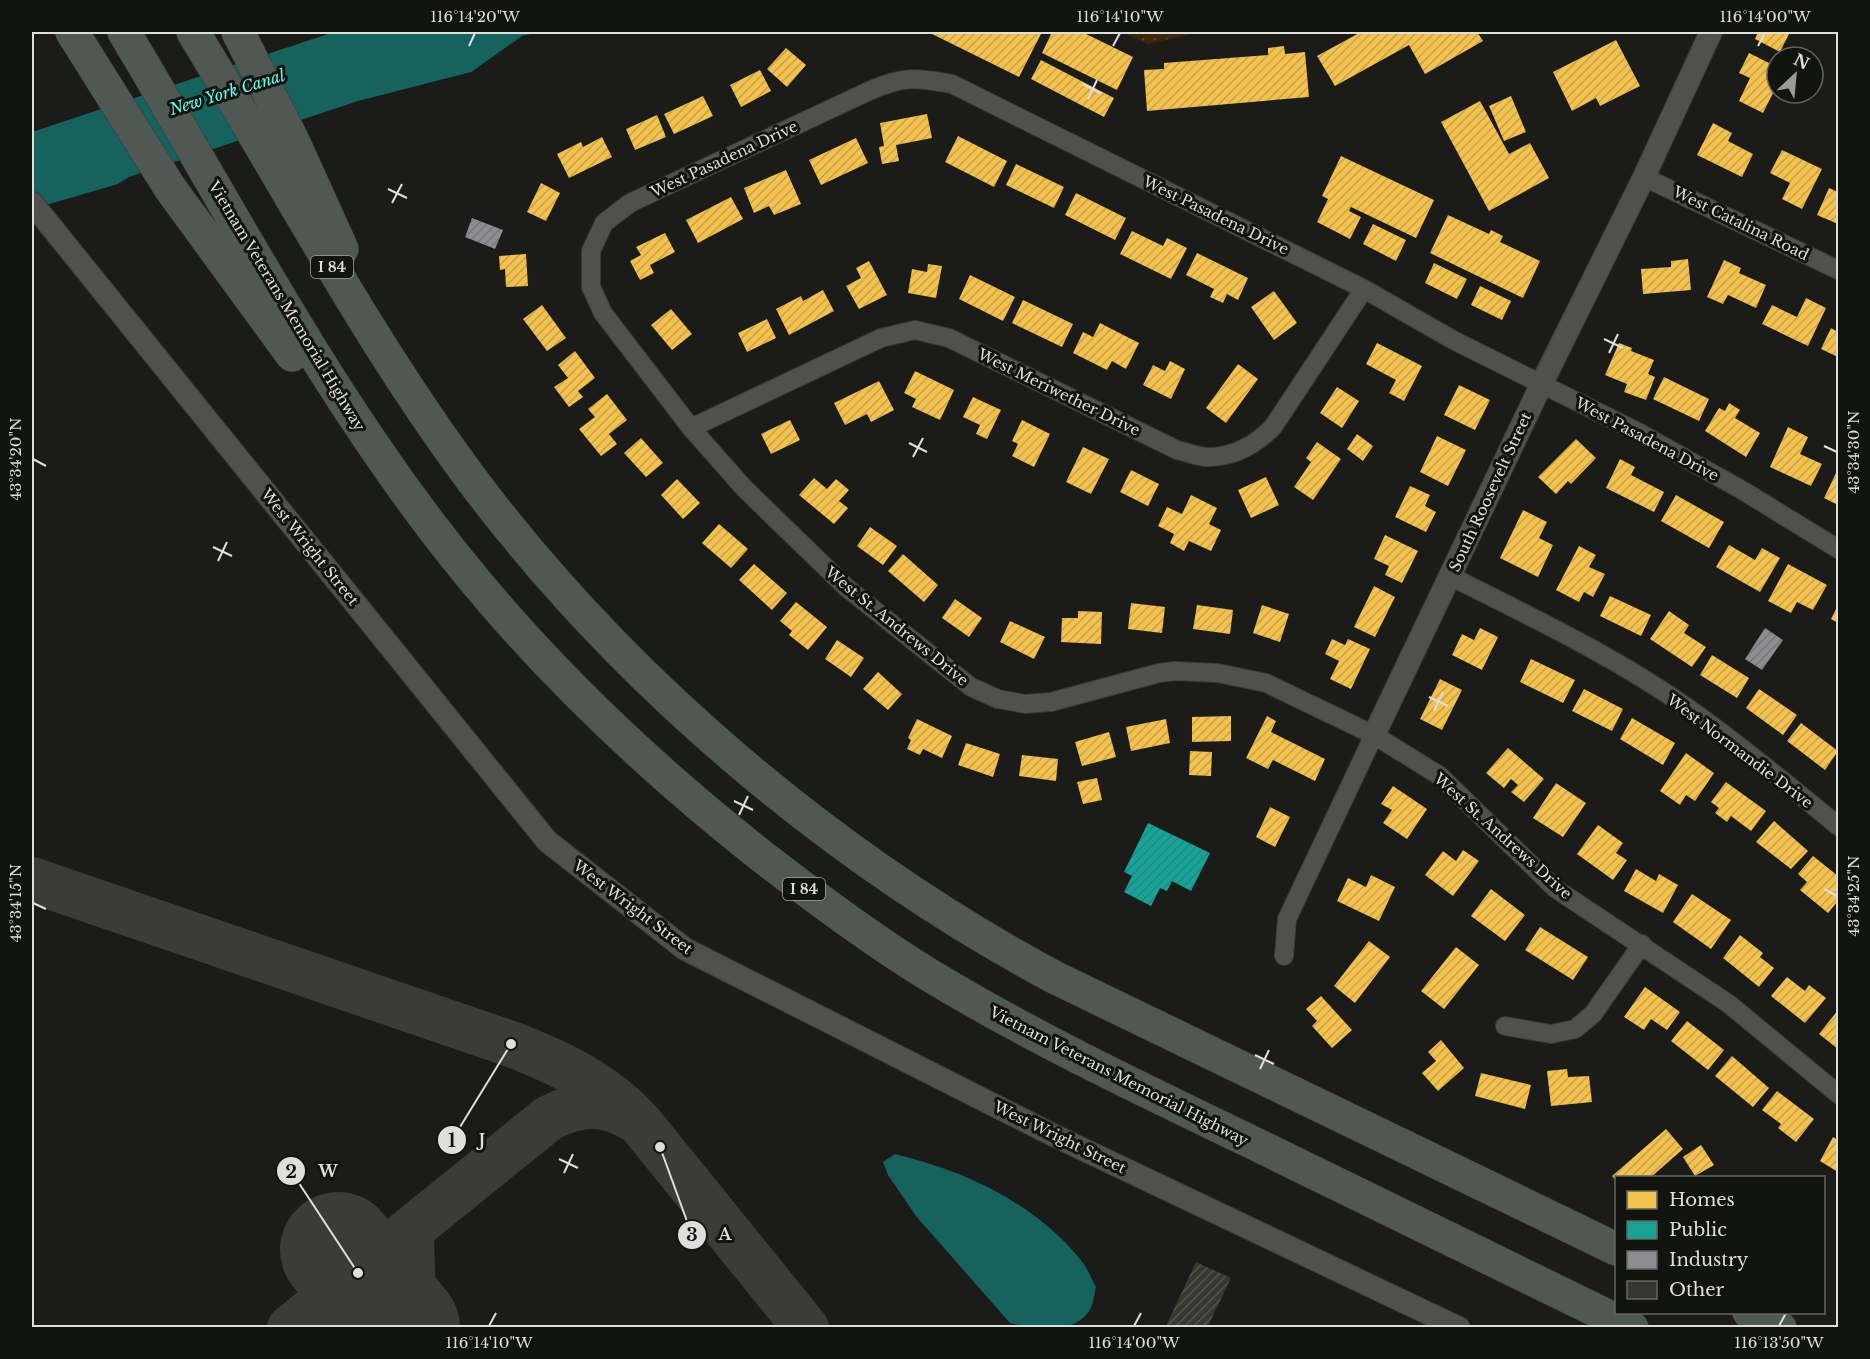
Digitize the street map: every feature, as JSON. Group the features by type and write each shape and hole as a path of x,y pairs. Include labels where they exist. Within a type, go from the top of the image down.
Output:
{"highway":[{"path":"72,32 170,188 310,381 458,560"},
{"name":"Vietnam Veterans Memorial Highway","path":"124,32 318,363 349,411 458,560 554,669 644,758 717,820 800,885 886,946 983,1007 1086,1062 1632,1328"},
{"path":"240,35 280,149 400,377 479,489 528,551 597,627 645,675 748,769 862,858 946,915 1001,948 1054,977 1615,1248"},
{"path":"199,41 280,149"},
{"path":"1753,1314 1780,1328"}],"street":[{"name":"South Roosevelt Street","path":"1284,956 1287,919 1542,383 1644,177 1711,32"},
{"name":"West Pasadena Drive","path":"591,251 604,223 630,203 869,91 893,80 920,78 952,84 1364,289 1454,340 1638,432 1721,478 1839,549"},
{"name":"West Catalina Road","path":"1644,177 1839,270"},
{"name":"West Wright Street","path":"35,207 547,841 684,949 1053,1135 1460,1328"},
{"name":"West St. Andrews Drive","path":"591,251 591,287 603,313 691,428 744,488 847,588 971,687 998,699 1025,704 1051,702 1159,673 1175,671 1218,673 1266,683 1374,735 1440,776 1556,888 1729,1004 1839,1094"},
{"name":"West Meriwether Drive","path":"691,428 881,338 915,330 949,338 1177,450 1205,457 1233,453 1258,443 1273,427 1364,289"},
{"name":"West Normandie Drive","path":"1450,576 1586,645 1687,708 1839,826"},
{"path":"1505,1026 1551,1034 1575,1029 1593,1014 1642,944"}],"shaded area":[{"path":"1122,32 1199,32 1148,44"}],"water":[{"name":"New York Canal","path":"334,32 539,32 522,36 471,72 358,101 129,177 118,184 32,209 32,132"},
{"path":"895,1154 972,1180 1019,1205 1041,1221 1080,1259 1096,1287 1092,1305 1087,1314 1079,1321 1061,1328 1029,1327 1010,1323 916,1216 888,1175 883,1162"}],"building: Homes":[{"path":"928,32 1042,32 1019,77"},
{"path":"1052,32 1082,32 1133,57 1117,90 1042,53"},
{"path":"1361,32 1477,32 1483,41 1425,74 1409,45 1335,86 1317,56"},
{"path":"1758,32 1790,32 1784,45 1767,45 1755,39"},
{"path":"1616,40 1640,86 1600,106 1596,98 1572,111 1553,72"},
{"path":"1284,46 1285,54 1305,52 1309,97 1147,111 1144,70 1164,69 1164,63 1268,55 1268,48"},
{"path":"786,48 806,65 787,87 767,69"},
{"path":"1749,53 1765,61 1765,105 1767,105 1763,113 1739,101 1750,78 1739,73"},
{"path":"1041,60 1114,98 1104,117 1031,79"},
{"path":"760,70 771,91 741,107 730,85"},
{"path":"703,96 713,116 674,134 664,114"},
{"path":"1511,96 1526,132 1504,141 1489,106"},
{"path":"1480,101 1509,154 1530,143 1549,178 1489,211 1441,122"},
{"path":"927,114 932,138 896,145 899,161 882,164 879,147 884,146 880,123"},
{"path":"657,115 666,137 635,150 626,129"},
{"path":"1713,123 1732,133 1728,141 1753,154 1742,177 1697,155"},
{"path":"958,136 1007,161 994,187 945,162"},
{"path":"602,137 612,157 569,178 557,154 581,142 583,147"},
{"path":"856,138 868,163 821,185 809,160"},
{"path":"1782,150 1822,169 1802,209 1782,199 1790,183 1770,173"},
{"path":"1341,156 1434,200 1416,238 1351,207 1349,211 1361,217 1350,239 1317,222 1328,199 1322,196"},
{"path":"1016,164 1064,187 1054,208 1006,185"},
{"path":"786,170 801,204 774,215 769,206 754,213 744,188"},
{"path":"541,183 560,193 546,221 527,212"},
{"path":"1829,188 1838,192 1838,224 1817,215"},
{"path":"1076,193 1126,218 1115,240 1065,215"},
{"path":"731,197 743,219 698,243 686,220"},
{"path":"1448,215 1489,234 1491,230 1503,236 1500,242 1540,261 1523,298 1430,253"},
{"path":"1373,224 1406,240 1396,261 1363,244"},
{"path":"1132,231 1163,246 1167,238 1187,248 1171,279 1120,254"},
{"path":"665,233 675,252 650,265 654,273 640,280 630,261 641,255 636,247"},
{"path":"1197,253 1248,278 1238,300 1227,294 1223,303 1210,297 1214,289 1186,275"},
{"path":"526,254 528,286 506,287 505,269 500,270 499,256"},
{"path":"1688,259 1691,290 1643,294 1641,269 1671,267 1671,261"},
{"path":"1724,260 1741,268 1739,273 1766,285 1756,308 1728,295 1723,304 1707,297"},
{"path":"869,261 887,295 859,309 846,286 861,278 856,268"},
{"path":"1434,263 1467,279 1457,299 1425,283"},
{"path":"928,264 942,266 936,298 908,293 912,269 927,272"},
{"path":"970,275 1015,297 1003,321 959,299"},
{"path":"1480,286 1511,301 1502,320 1471,305"},
{"path":"823,290 834,311 789,335 776,309 801,296 803,301"},
{"path":"1274,291 1297,323 1274,340 1251,307"},
{"path":"1806,298 1826,308 1808,346 1762,324 1772,305 1797,317"},
{"path":"1023,300 1073,324 1062,347 1012,323"},
{"path":"542,305 566,338 547,351 523,319"},
{"path":"671,309 692,334 672,350 651,325"},
{"path":"767,319 776,338 747,352 738,333"},
{"path":"1100,323 1139,343 1126,369 1112,361 1107,370 1073,353 1083,332 1093,337"},
{"path":"1831,328 1838,332 1838,357 1821,349"},
{"path":"1377,343 1422,366 1404,401 1389,393 1396,380 1366,364"},
{"path":"1619,343 1632,348 1631,351 1654,360 1648,374 1655,377 1646,400 1624,392 1627,384 1605,375"},
{"path":"575,351 595,378 578,391 583,397 569,407 554,387 568,378 558,365"},
{"path":"1170,361 1185,369 1171,399 1143,385 1153,365 1165,371"},
{"path":"1238,364 1258,379 1226,423 1206,408"},
{"path":"915,371 954,390 940,420 912,407 916,399 904,393"},
{"path":"1664,377 1709,399 1699,421 1653,399"},
{"path":"879,381 894,410 871,422 867,414 845,425 834,403"},
{"path":"1459,385 1490,400 1475,430 1444,415"},
{"path":"1337,387 1359,401 1342,428 1320,413"},
{"path":"607,394 627,420 609,434 617,444 601,456 579,429 595,417 588,409"},
{"path":"973,397 1001,410 987,439 976,434 980,425 963,417"},
{"path":"1729,403 1740,410 1735,418 1760,433 1746,457 1705,431 1719,408 1725,411"},
{"path":"790,420 800,440 771,454 761,434"},
{"path":"1022,420 1050,434 1034,467 1012,456 1018,444 1012,441"},
{"path":"1788,427 1808,437 1800,454 1822,464 1811,486 1770,467"},
{"path":"1357,434 1373,446 1363,461 1347,449"},
{"path":"1437,436 1466,450 1448,486 1420,472"},
{"path":"641,438 663,463 646,477 624,453"},
{"path":"1576,439 1596,458 1571,484 1568,481 1556,494 1538,477"},
{"path":"1317,442 1341,459 1313,500 1294,487 1311,462 1306,458"},
{"path":"1083,447 1109,459 1091,494 1066,482"},
{"path":"1620,459 1635,467 1631,475 1664,492 1654,512 1606,488"},
{"path":"1131,470 1159,484 1148,506 1120,492"},
{"path":"1836,473 1838,474 1838,505 1824,498"},
{"path":"1266,477 1279,505 1251,518 1238,490"},
{"path":"814,478 827,489 836,479 849,490 839,501 848,508 834,524 799,495"},
{"path":"677,479 700,503 683,519 661,495"},
{"path":"1410,486 1430,495 1425,506 1436,512 1426,532 1395,517"},
{"path":"1191,495 1217,508 1209,524 1221,530 1211,551 1189,541 1184,551 1170,543 1174,534 1158,526 1167,507 1182,514"},
{"path":"1676,495 1724,522 1709,548 1661,521"},
{"path":"1523,510 1547,522 1539,538 1553,545 1538,577 1500,558"},
{"path":"719,524 748,549 731,568 702,543"},
{"path":"870,527 897,546 883,565 857,546"},
{"path":"1385,535 1418,551 1402,583 1385,575 1389,566 1374,559"},
{"path":"1729,545 1755,560 1762,548 1780,558 1760,592 1716,567"},
{"path":"1579,546 1596,555 1589,567 1605,574 1593,597 1584,592 1579,602 1556,590"},
{"path":"903,554 938,585 924,602 888,571"},
{"path":"754,564 787,593 772,610 739,580"},
{"path":"1788,564 1827,585 1813,610 1797,602 1791,613 1768,601"},
{"path":"1374,586 1395,597 1375,637 1354,627"},
{"path":"1610,596 1651,615 1641,636 1600,616"},
{"path":"955,599 982,618 969,637 942,618"},
{"path":"796,602 827,627 808,650 789,635 792,631 780,621"},
{"path":"1131,603 1165,607 1162,633 1128,629"},
{"path":"1197,605 1233,610 1230,634 1193,629"},
{"path":"1262,605 1289,614 1280,642 1253,633"},
{"path":"1838,605 1838,623 1831,619"},
{"path":"1078,611 1102,612 1101,644 1061,642 1062,618 1078,618"},
{"path":"1669,611 1689,625 1684,633 1706,647 1692,667 1650,639"},
{"path":"1010,621 1045,637 1034,659 1000,642"},
{"path":"1480,628 1498,637 1482,670 1452,655 1462,634 1474,640"},
{"path":"1332,639 1345,645 1348,639 1370,649 1351,689 1330,679 1339,661 1325,654"},
{"path":"837,640 864,658 851,677 825,659"},
{"path":"1712,655 1749,678 1737,698 1700,675"},
{"path":"1531,659 1575,680 1563,703 1520,682"},
{"path":"878,672 902,694 888,710 863,689"},
{"path":"1440,679 1462,690 1442,730 1420,719"},
{"path":"1584,689 1623,709 1612,731 1572,711"},
{"path":"1759,689 1797,715 1783,735 1746,708"},
{"path":"1231,716 1231,741 1192,742 1192,717"},
{"path":"1267,716 1276,721 1271,732 1325,759 1315,781 1273,760 1268,769 1246,758"},
{"path":"1632,718 1675,743 1663,765 1620,739"},
{"path":"917,719 952,736 942,758 923,749 920,755 907,749 911,740 908,738"},
{"path":"1166,719 1170,743 1131,751 1126,727"},
{"path":"1801,723 1838,751 1825,770 1787,741"},
{"path":"1109,732 1116,757 1082,766 1075,742"},
{"path":"966,743 1000,754 993,777 958,765"},
{"path":"1508,748 1544,779 1524,802 1511,792 1518,785 1511,779 1504,788 1486,773"},
{"path":"1190,751 1212,752 1211,776 1189,775"},
{"path":"1686,753 1714,773 1695,801 1686,795 1680,805 1660,791"},
{"path":"1022,755 1058,759 1056,781 1019,776"},
{"path":"1097,778 1102,800 1083,804 1077,782"},
{"path":"1726,782 1766,811 1751,831 1731,816 1727,822 1715,813 1719,808 1711,802"},
{"path":"1556,783 1586,803 1563,837 1533,818"},
{"path":"1393,786 1427,809 1407,839 1383,823 1392,810 1381,804"},
{"path":"1270,807 1290,817 1275,847 1256,837"},
{"path":"1774,821 1808,851 1791,869 1756,842"},
{"path":"1598,825 1623,843 1616,853 1627,860 1613,880 1577,854"},
{"path":"1463,850 1479,861 1453,896 1425,875 1443,851 1456,861"},
{"path":"1813,856 1838,876 1838,901 1828,913 1800,890 1807,882 1798,874"},
{"path":"1636,869 1656,881 1659,874 1678,885 1663,913 1624,891"},
{"path":"1371,875 1395,887 1379,921 1337,901 1348,878 1366,887"},
{"path":"1491,889 1525,915 1505,941 1471,916"},
{"path":"1692,894 1731,920 1711,949 1673,922"},
{"path":"1540,927 1588,957 1573,980 1525,950"},
{"path":"1740,935 1763,953 1760,957 1774,968 1759,987 1723,958"},
{"path":"1369,941 1390,957 1355,1003 1334,986"},
{"path":"1456,947 1479,965 1444,1009 1421,991"},
{"path":"1787,977 1805,991 1809,985 1826,998 1805,1023 1771,996"},
{"path":"1645,987 1680,1012 1667,1030 1651,1019 1644,1030 1624,1017"},
{"path":"1321,996 1352,1030 1332,1048 1312,1026 1317,1021 1306,1009"},
{"path":"1838,1010 1838,1049 1819,1034"},
{"path":"1687,1021 1724,1050 1708,1070 1671,1041"},
{"path":"1441,1040 1464,1068 1438,1091 1422,1073 1436,1061 1428,1052"},
{"path":"1732,1056 1769,1088 1753,1107 1715,1076"},
{"path":"1567,1069 1568,1077 1589,1076 1592,1102 1551,1106 1547,1071"},
{"path":"1481,1073 1531,1085 1525,1109 1475,1096"},
{"path":"1777,1091 1814,1119 1796,1142 1778,1128 1781,1124 1762,1110"},
{"path":"1666,1129 1683,1149 1652,1176 1615,1176 1615,1180 1612,1176"},
{"path":"1833,1137 1838,1140 1838,1172 1820,1161"},
{"path":"1701,1145 1714,1165 1695,1176 1683,1157"}],"building: Public":[{"path":"1148,823 1210,853 1191,891 1172,881 1167,891 1160,888 1151,906 1124,892 1132,876 1124,872"}],"building: Industry":[{"path":"472,218 503,230 495,249 465,237"},
{"path":"1765,628 1783,640 1762,670 1745,659"}],"building: Other":[{"path":"1196,1262 1231,1278 1207,1328 1165,1328"}],"taxiway":[{"path":"32,880 511,1044 581,1076 612,1097 640,1123 806,1328"},
{"path":"414,1328 411,1240 414,1228 420,1222 549,1118 571,1109 591,1106 611,1109 632,1118"},
{"path":"290,1328 420,1222"}],"runway":[{"path":"338,1250 402,1328"}],"place":[{"name":"J","path":"511,1044"},
{"name":"A","path":"660,1147"},
{"name":"W","path":"358,1273"}]}
